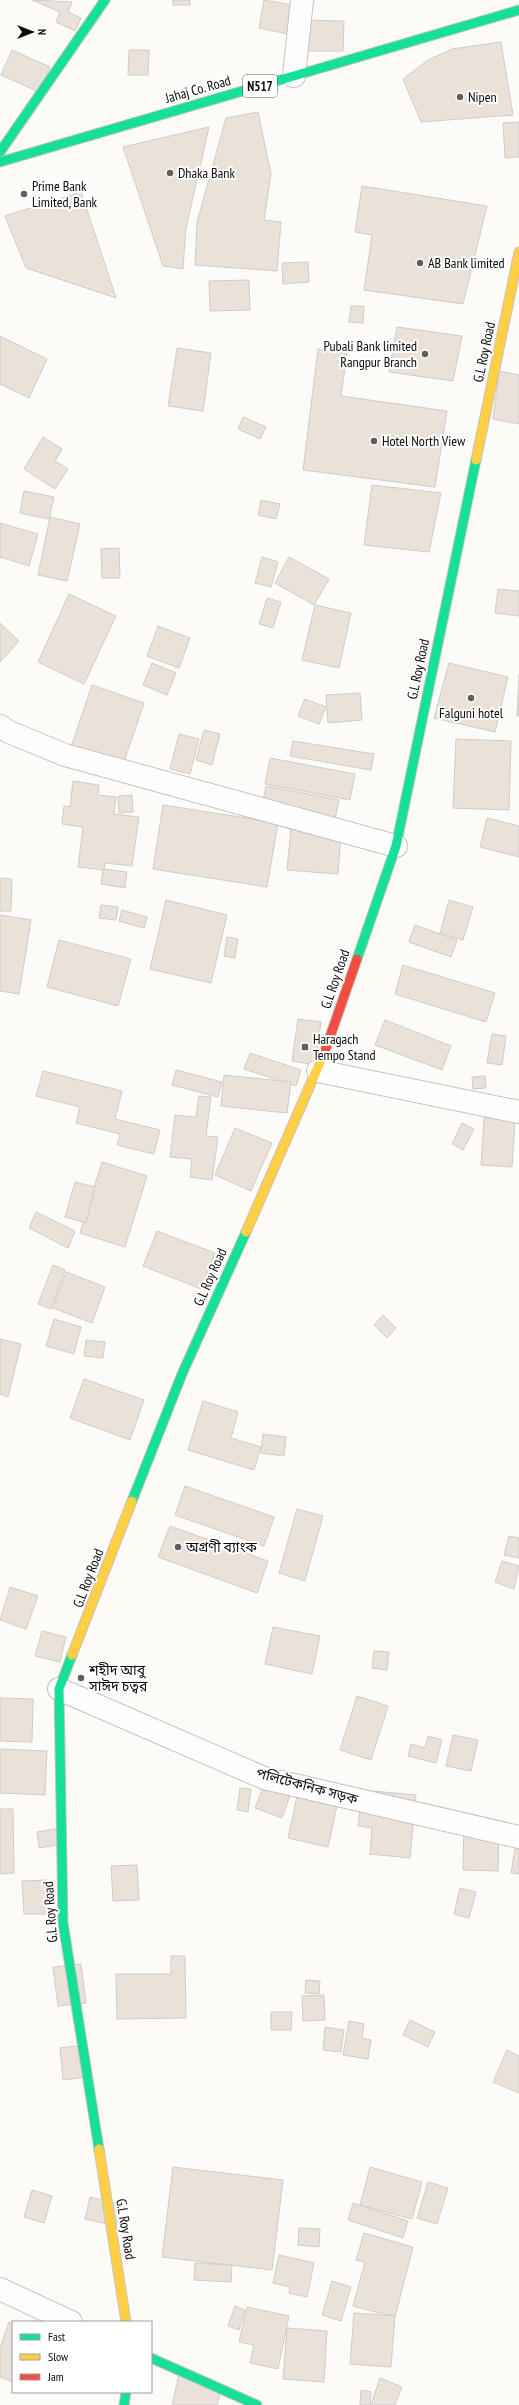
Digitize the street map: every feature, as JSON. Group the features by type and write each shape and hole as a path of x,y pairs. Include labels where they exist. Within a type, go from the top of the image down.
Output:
{"main road":[{"path":"0,152 105,0"},
{"name":"Jahaj Co. Road","path":"0,162 519,10"},
{"name":"G.L Roy Road","path":"126,2321 63,1923 60,1689 182,1374 318,1071 396,846 519,252"},
{"path":"152,2358 257,2405"},
{"path":"124,2405 126,2393"}],"street":[{"path":"294,76 302,0"},
{"path":"0,726 9,732 65,755 396,846"},
{"path":"318,1071 519,1112"},
{"name":"পলিটেকনিক সড়ক","path":"60,1689 264,1778 519,1838"},
{"path":"0,2289 69,2321"}],"building":[{"path":"32,0 72,2 68,12 81,18 75,31 56,22 60,12"},
{"path":"173,0 190,0 190,5 173,5"},
{"path":"264,0 293,5 288,34 259,28"},
{"path":"304,20 344,21 343,51 304,51"},
{"name":"Nipen","path":"501,42 513,115 421,122 403,79 428,60 452,49"},
{"path":"12,50 50,67 39,92 1,75"},
{"path":"129,50 149,50 148,75 128,75"},
{"path":"258,112 271,174 264,220 281,222 277,271 195,265 197,222 226,118"},
{"path":"519,122 519,157 505,158 503,123"},
{"path":"209,127 186,228 183,269 163,266 123,147"},
{"name":"AB Bank limited","path":"362,186 487,206 463,304 364,290 372,235 355,232"},
{"path":"81,192 116,298 26,268 5,216"},
{"path":"308,262 309,282 283,284 282,263"},
{"path":"249,280 250,310 210,311 209,281"},
{"path":"351,306 364,306 363,323 349,322"},
{"name":"Pubali Bank limited Rangpur Branch","path":"397,327 462,336 453,381 389,372"},
{"path":"0,336 47,359 29,398 0,384"},
{"path":"177,348 211,353 203,411 168,406"},
{"name":"Hotel North View","path":"318,349 347,353 341,396 447,411 435,487 303,470"},
{"path":"499,371 519,375 519,424 493,419"},
{"path":"243,417 266,427 260,439 238,429"},
{"path":"43,437 62,449 55,461 68,469 55,489 24,469"},
{"path":"372,485 441,493 429,552 364,545"},
{"path":"24,491 54,497 49,519 20,513"},
{"path":"261,500 280,504 276,519 258,515"},
{"path":"50,517 80,524 67,581 38,575"},
{"path":"0,523 38,534 29,566 0,557"},
{"path":"119,548 120,578 102,578 101,549"},
{"path":"262,557 278,562 271,587 255,583"},
{"path":"289,557 329,579 314,605 275,583"},
{"path":"498,589 519,591 519,616 495,613"},
{"path":"69,594 116,616 84,684 38,662"},
{"path":"267,598 281,602 273,628 259,624"},
{"path":"315,605 351,613 339,668 302,660"},
{"path":"0,623 19,641 0,662"},
{"path":"158,626 190,638 179,668 147,656"},
{"path":"152,663 176,673 167,695 143,685"},
{"name":"Falguni hotel","path":"449,663 508,677 495,732 434,718"},
{"path":"519,675 519,716 517,716"},
{"path":"92,685 144,703 123,765 71,747"},
{"path":"360,693 362,720 328,723 326,695"},
{"path":"305,699 326,707 319,724 298,716"},
{"path":"204,730 220,734 212,765 196,760"},
{"path":"179,734 199,739 190,774 170,769"},
{"path":"456,739 511,741 509,810 453,808"},
{"path":"293,741 374,754 371,770 290,756"},
{"path":"270,758 355,774 350,800 265,784"},
{"path":"73,781 99,785 98,795 116,797 114,814 139,817 132,866 105,863 104,870 78,867 83,827 62,824 64,806 70,807"},
{"path":"266,786 339,800 335,819 262,805"},
{"path":"132,795 133,812 119,813 118,796"},
{"path":"163,805 278,823 267,887 153,869"},
{"path":"487,818 519,826 519,857 480,847"},
{"path":"291,829 341,833 338,874 287,870"},
{"path":"103,869 127,872 125,888 101,884"},
{"path":"0,878 12,879 11,911 0,911"},
{"path":"166,900 227,915 211,983 150,969"},
{"path":"449,900 473,907 463,940 440,933"},
{"path":"101,905 118,907 116,920 99,918"},
{"path":"122,910 147,917 144,928 119,921"},
{"path":"0,915 31,920 19,994 0,991"},
{"path":"415,925 457,940 451,957 409,942"},
{"path":"227,937 238,939 235,958 224,956"},
{"path":"59,940 131,959 118,1006 47,987"},
{"path":"403,965 495,993 486,1022 395,994"},
{"path":"298,1019 321,1022 315,1065 292,1061"},
{"path":"385,1020 451,1046 442,1070 375,1045"},
{"path":"492,1034 506,1036 502,1065 487,1063"},
{"path":"250,1053 301,1070 296,1086 244,1069"},
{"path":"176,1070 222,1082 218,1097 172,1085"},
{"path":"43,1071 122,1091 115,1119 160,1130 154,1154 117,1145 120,1134 76,1123 80,1107 36,1096"},
{"path":"224,1075 291,1082 287,1113 221,1106"},
{"path":"485,1076 486,1088 473,1089 472,1077"},
{"path":"199,1096 211,1097 206,1136 218,1137 212,1180 190,1177 192,1159 170,1157 175,1115 196,1117"},
{"path":"484,1118 515,1120 512,1167 481,1165"},
{"path":"462,1123 474,1129 463,1150 452,1144"},
{"path":"235,1128 272,1143 251,1191 215,1175"},
{"path":"102,1162 147,1176 125,1247 80,1233"},
{"path":"75,1182 95,1187 86,1223 65,1217"},
{"path":"36,1212 75,1231 68,1248 29,1228"},
{"path":"157,1231 215,1253 201,1289 143,1266"},
{"path":"53,1265 65,1270 51,1309 38,1304"},
{"path":"66,1272 105,1287 92,1323 53,1308"},
{"path":"383,1315 396,1328 387,1338 374,1325"},
{"path":"54,1319 81,1327 74,1354 46,1346"},
{"path":"0,1339 21,1344 8,1397 0,1394"},
{"path":"86,1340 105,1342 103,1358 84,1356"},
{"path":"84,1379 144,1400 130,1440 70,1418"},
{"path":"203,1401 238,1412 231,1438 261,1447 254,1470 188,1450"},
{"path":"263,1434 286,1437 284,1456 261,1453"},
{"path":"185,1486 274,1517 264,1546 175,1515"},
{"path":"297,1509 323,1516 305,1581 279,1573"},
{"path":"170,1526 268,1561 257,1593 158,1557"},
{"path":"509,1536 519,1538 519,1558 504,1555"},
{"path":"502,1561 519,1566 514,1589 495,1582"},
{"path":"10,1587 38,1596 26,1629 0,1620"},
{"path":"273,1627 320,1636 312,1674 265,1664"},
{"path":"42,1631 66,1637 60,1662 35,1656"},
{"path":"374,1651 389,1652 387,1670 372,1668"},
{"path":"357,1696 388,1706 371,1760 340,1750"},
{"path":"0,1698 33,1699 32,1742 0,1741"},
{"path":"453,1735 478,1740 471,1771 446,1766"},
{"path":"428,1736 442,1740 436,1763 408,1756 411,1744 425,1748"},
{"path":"0,1749 47,1751 45,1795 0,1793"},
{"path":"267,1777 293,1787 282,1818 255,1808"},
{"path":"300,1783 340,1792 328,1847 288,1838"},
{"path":"240,1788 251,1789 248,1812 237,1810"},
{"path":"362,1790 416,1795 410,1858 370,1854 372,1828 358,1826"},
{"path":"0,1809 13,1809 14,1873 0,1874"},
{"path":"464,1820 499,1821 498,1871 463,1870"},
{"path":"60,1828 63,1844 39,1848 37,1832"},
{"path":"515,1849 519,1849 519,1874 511,1873"},
{"path":"137,1865 139,1900 113,1901 111,1866"},
{"path":"47,1880 49,1914 24,1914 22,1881"},
{"path":"460,1888 476,1892 469,1918 454,1914"},
{"path":"171,1956 185,1956 186,2018 117,2019 116,1974 171,1974"},
{"path":"81,1964 86,2003 58,2006 53,1967"},
{"path":"306,1980 320,1981 319,1994 305,1993"},
{"path":"324,1995 325,2020 303,2021 302,1996"},
{"path":"271,2012 292,2012 291,2030 271,2030"},
{"path":"410,2020 435,2032 428,2047 403,2035"},
{"path":"349,2021 364,2024 362,2038 371,2040 368,2059 343,2055"},
{"path":"325,2027 344,2030 341,2052 323,2050"},
{"path":"83,2045 87,2077 63,2080 60,2048"},
{"path":"507,2050 519,2056 519,2093 493,2082"},
{"path":"173,2167 283,2180 272,2270 162,2257"},
{"path":"370,2167 422,2182 412,2219 360,2205"},
{"path":"428,2182 448,2188 437,2224 417,2218"},
{"path":"32,2190 52,2196 44,2223 24,2217"},
{"path":"90,2197 122,2205 116,2226 85,2219"},
{"path":"353,2203 408,2221 403,2238 348,2220"},
{"path":"299,2228 320,2229 319,2247 298,2245"},
{"path":"364,2233 413,2247 395,2317 353,2306 365,2262 356,2260"},
{"path":"279,2255 314,2263 307,2297 289,2293 290,2287 273,2283"},
{"path":"195,2263 232,2265 231,2282 194,2280"},
{"path":"332,2281 351,2287 341,2321 322,2315"},
{"path":"235,2306 245,2310 239,2330 228,2326"},
{"path":"247,2307 289,2316 278,2369 250,2363 254,2345 239,2342"},
{"path":"354,2313 395,2316 391,2367 350,2364"},
{"path":"9,2322 12,2323 12,2382 0,2377 0,2348"},
{"path":"287,2328 327,2331 324,2382 283,2379"},
{"path":"179,2374 222,2385 217,2405 172,2405"},
{"path":"380,2378 402,2387 395,2405 371,2405"},
{"path":"361,2390 371,2392 370,2405 360,2405"}],"traffic: fast":[{"path":"0,152 105,0"},
{"path":"0,162 519,10"},
{"path":"357,959 396,846 476,460"},
{"path":"132,1501 182,1374 246,1232"},
{"path":"72,1655 59,1689 63,1923 99,2149"},
{"path":"152,2358 257,2405"},
{"path":"124,2405 126,2393"}],"traffic: slow":[{"path":"476,460 519,252"},
{"path":"246,1232 325,1051"},
{"path":"72,1655 132,1501"},
{"path":"99,2149 126,2321"}],"traffic: jam":[{"path":"325,1051 357,959"}],"place":[{"name":"Nipen","path":"460,97"},
{"name":"Dhaka Bank","path":"170,173"},
{"name":"Prime Bank Limited, Bank","path":"24,194"},
{"name":"AB Bank limited","path":"420,263"},
{"name":"Pubali Bank limited Rangpur Branch","path":"425,354"},
{"name":"Hotel North View","path":"374,441"},
{"name":"Falguni hotel","path":"471,698"},
{"name":"Haragach Tempo Stand","path":"305,1047"},
{"name":"অগ্রণী ব্যাংক","path":"178,1547"},
{"name":"শহীদ আবু সাঈদ চত্বর","path":"81,1678"}]}
